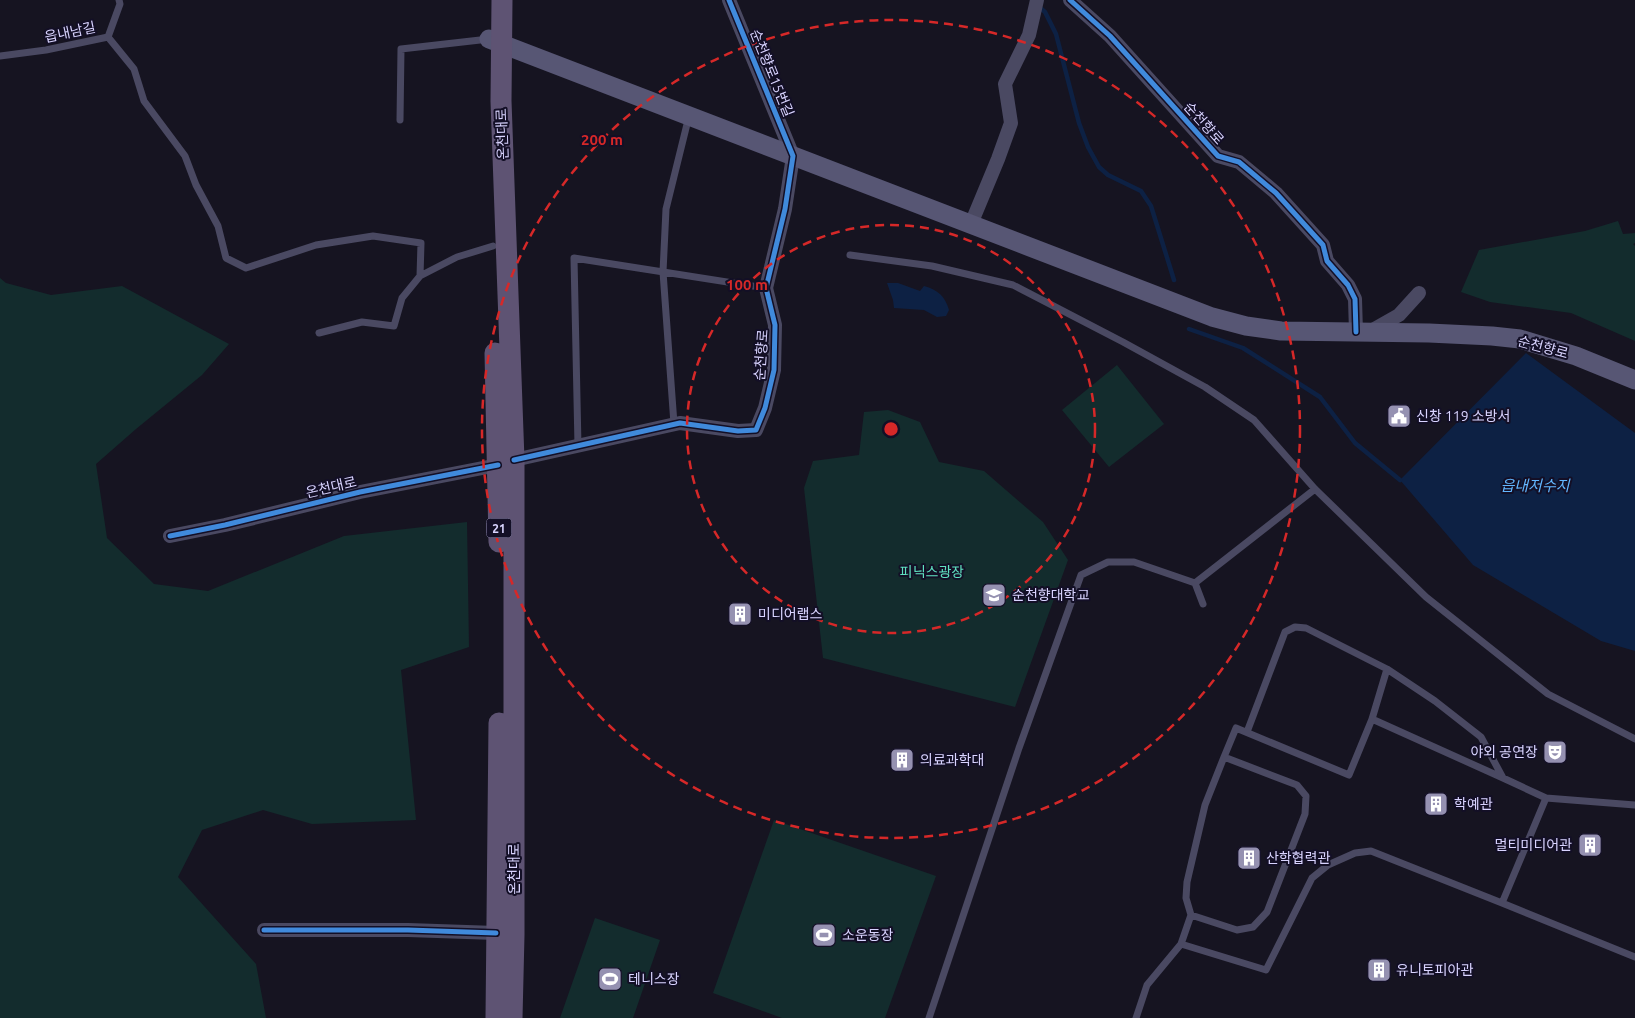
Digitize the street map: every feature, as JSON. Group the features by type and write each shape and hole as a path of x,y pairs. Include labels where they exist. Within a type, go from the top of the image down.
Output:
{"main road":[{"name":"온천대로","path":"489,0 501,100 514,935 512,1018"},
{"name":"온천대로","path":"496,1018 501,616 506,463 493,246 495,41 502,0"},
{"name":"순천향로","path":"495,41 1212,317 1246,326 1282,330 1482,335 1520,339 1576,356 1635,380"}],"street":[{"name":"순천향로15번길","path":"729,0 793,156"},
{"path":"971,224 1011,122 1005,84 1029,34 1037,0"},
{"name":"순천향로","path":"1070,0 1110,36 1218,156 1239,162 1276,193 1323,245 1327,261 1348,285 1354,299 1362,333"},
{"name":"순천향로","path":"506,463 680,422 738,431 756,430 765,408 774,370 775,325 766,288 785,209 793,156"},
{"path":"1362,333 1399,315 1419,293"},
{"name":"온천대로","path":"170,536 360,492 506,463"},
{"path":"264,930 408,930 496,933"}],"lane":[{"name":"읍내남길","path":"0,56 46,50 108,36 120,0"},
{"path":"108,36 134,69 144,101 186,156 196,185 218,226 226,258 246,268 316,246 373,236 421,243 420,276"},
{"path":"400,120 401,49 495,41"},
{"path":"674,424 663,272 666,209 689,116"},
{"path":"319,333 362,322 394,326 402,298 420,276 457,256 493,246"},
{"path":"850,254 932,266 1013,285 1205,387 1254,420 1315,489 1426,597 1548,694 1635,739"},
{"path":"578,446 574,258 766,288"},
{"path":"1195,583 1315,489"},
{"path":"929,1018 1019,748 1081,575 1108,562 1134,562 1195,583"},
{"path":"1195,583 1203,604"},
{"path":"1247,732 1285,632 1295,627 1306,628 1387,669 1435,702 1481,737 1504,778"},
{"path":"1136,1018 1147,986 1180,944 1191,915 1186,898 1187,882 1205,805 1236,728 1349,775 1372,719 1387,669"},
{"path":"1372,719 1546,798 1635,805"},
{"path":"1191,915 1237,930 1253,927 1266,912 1305,814 1306,796 1296,785 1224,757"},
{"path":"1502,903 1546,798"},
{"path":"1180,944 1266,970 1312,878 1328,865 1356,853 1370,850 1635,957"}],"green space":[{"path":"1618,221 1623,234 1635,233 1635,243 1633,244 1635,246 1635,341 1571,313 1490,302 1461,292 1479,250 1585,231"},
{"path":"0,278 6,283 51,295 122,286 229,344 202,375 96,464 107,538 154,584 208,591 344,536 467,522 469,647 401,670 416,820 312,824 263,810 202,830 178,877 256,964 266,1018 0,1018"},
{"path":"1117,365 1164,424 1109,467 1062,410"},
{"name":"피닉스광장","path":"888,410 920,422 939,462 984,471 1043,522 1068,560 1015,707 823,658 804,488 813,461 859,455 864,412"},
{"name":"소운동장","path":"774,820 936,876 885,1018 782,1018 713,993"},
{"name":"테니스장","path":"595,918 660,940 633,1018 560,1018"}],"water":[{"path":"887,283 898,283 920,291 924,286 933,289 943,297 949,310 946,316 937,317 924,310 894,308"},
{"name":"읍내저수지","path":"1526,353 1635,433 1635,651 1601,641 1473,565 1400,480"}],"waterway":[{"path":"1038,6 1045,12 1056,34 1079,123 1088,147 1099,167 1108,175 1141,191 1151,206 1174,280"},
{"path":"1189,329 1243,348 1320,397 1355,443 1400,480"}],"cycle path":[{"path":"514,460 680,423 738,431 756,430 765,408 774,370 775,325 766,288 785,209 793,156 729,0"},
{"path":"1070,0 1110,36 1218,156 1239,162 1276,193 1323,245 1327,261 1348,285 1355,299 1356,332"},
{"path":"170,536 225,525 360,492 498,465"},
{"path":"264,930 408,930 496,933"}],"place":[{"name":"신창 119 소방서","path":"1399,416"},
{"name":"순천향대학교","path":"994,595"},
{"name":"미디어랩스","path":"740,614"},
{"name":"야외 공연장","path":"1555,752"},
{"name":"의료과학대","path":"902,760"},
{"name":"학예관","path":"1436,804"},
{"name":"멀티미디어관","path":"1590,845"},
{"name":"산학협력관","path":"1249,858"},
{"name":"소운동장","path":"824,935"},
{"name":"유니토피아관","path":"1379,970"},
{"name":"테니스장","path":"610,979"}]}
